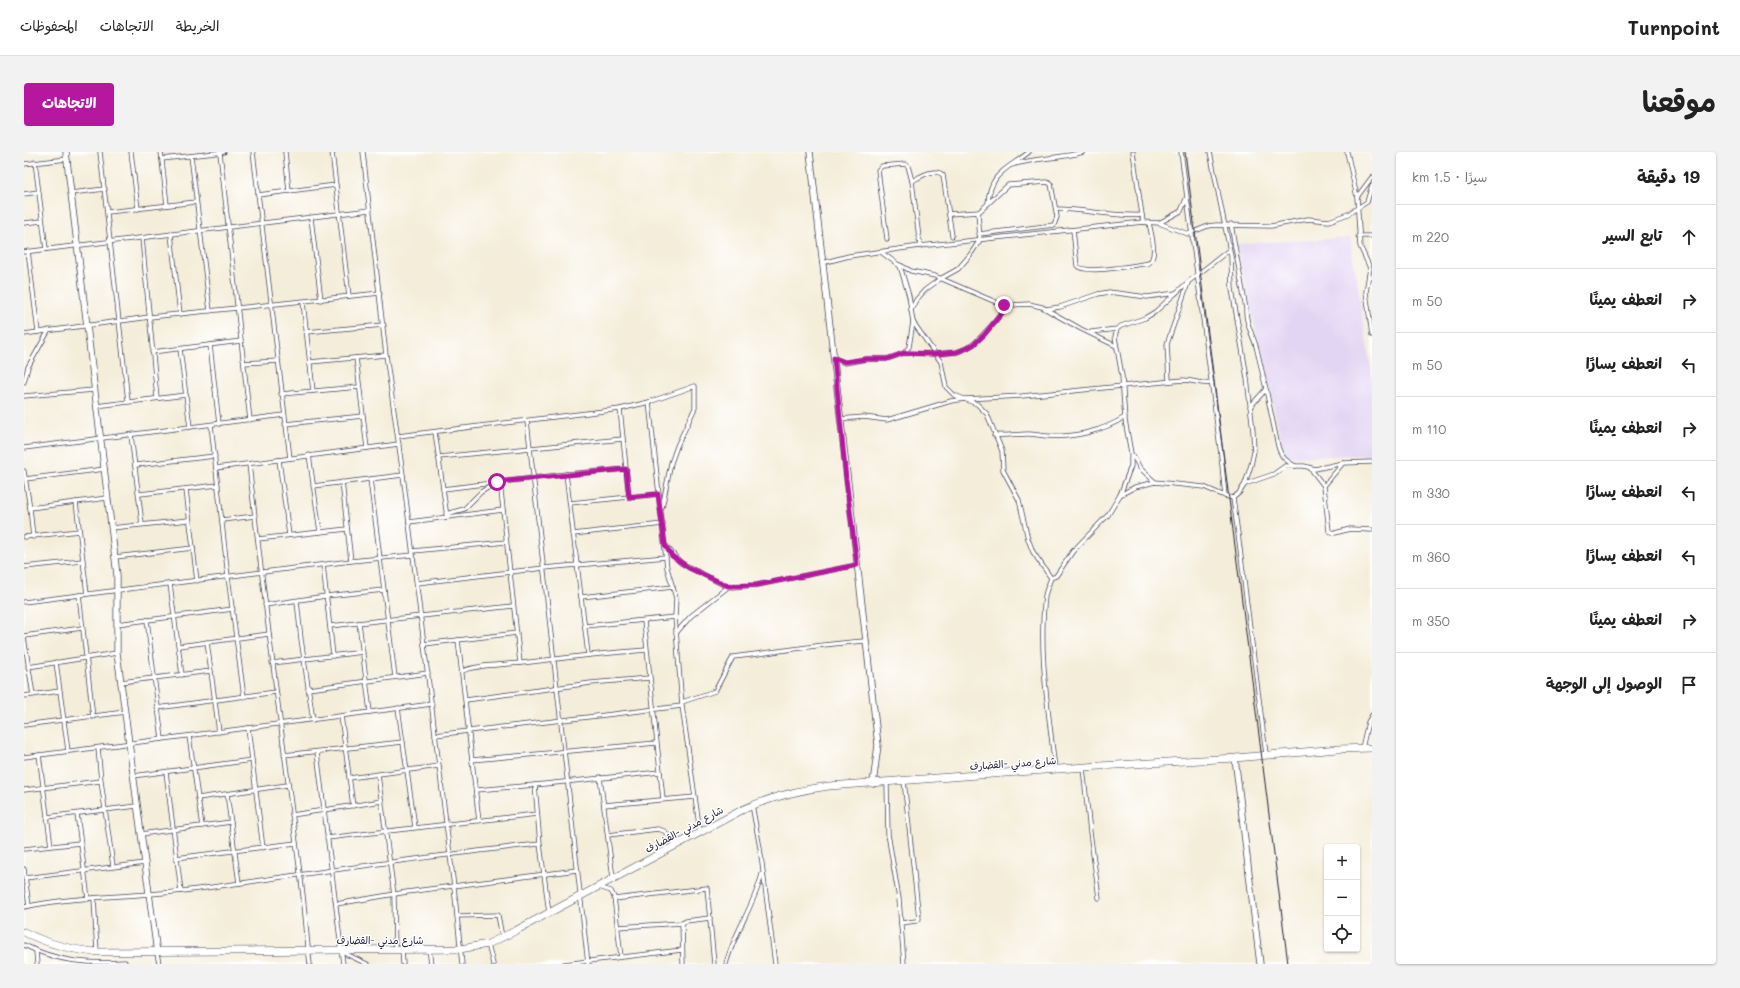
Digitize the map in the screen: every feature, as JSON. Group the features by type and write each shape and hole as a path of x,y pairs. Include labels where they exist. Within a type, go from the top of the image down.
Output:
{"highway":[{"name":"شارع مدني -القضارف","path":"24,932 42,941 62,948 97,952 157,953 460,949 488,944 581,897 700,832 752,806 766,800 799,791 829,786 1235,758 1266,754 1372,748"}],"street":[{"path":"66,152 115,557 117,590 117,653 159,964"},
{"path":"100,152 108,212 128,402"},
{"path":"131,152 138,209"},
{"path":"161,152 167,205"},
{"path":"220,152 250,420"},
{"path":"162,158 224,152"},
{"path":"253,152 290,458"},
{"path":"285,152 289,191"},
{"path":"332,152 350,296"},
{"path":"363,152 384,325 386,355 398,436 447,824 462,964"},
{"path":"810,152 878,745 873,784"},
{"path":"988,203 990,187 994,180 1029,152"},
{"path":"1012,165 1035,158 1064,156 1083,152"},
{"path":"1133,152 1143,222"},
{"path":"1181,152 1222,455 1225,496"},
{"path":"1210,152 1231,260 1232,289 1250,407 1254,451 1245,484 1239,493 1233,498"},
{"path":"1347,152 1357,198 1358,236 1361,251 1371,273 1366,292 1372,335"},
{"path":"191,156 210,311"},
{"path":"24,164 67,159"},
{"path":"35,162 46,249"},
{"path":"887,239 879,168 882,166 906,164 908,166 912,181 920,246"},
{"path":"912,181 928,173 935,172 941,173 945,178 952,236"},
{"path":"1357,198 1372,177"},
{"path":"949,214 978,212 1008,185 1047,182 1052,186 1056,209 1056,221 1050,227 979,234"},
{"path":"822,263 849,256 920,246 1143,222 1159,223 1186,234 1208,226 1224,224 1271,226 1308,219 1329,221 1341,217 1368,201 1372,184"},
{"path":"258,195 336,185"},
{"path":"71,193 105,189"},
{"path":"24,194 39,192"},
{"path":"1159,223 1181,211 1187,198"},
{"path":"108,212 196,202"},
{"path":"1056,209 1073,209 1110,215 1142,215"},
{"path":"38,332 26,251 370,210"},
{"path":"911,310 920,295 940,279 961,266 980,240 978,212"},
{"path":"311,218 320,300"},
{"path":"24,223 42,221"},
{"path":"1073,230 1077,266 1082,270 1097,269 1149,263 1152,261 1154,255 1149,223"},
{"path":"1231,224 1246,309 1246,321 1254,339 1280,453 1284,460 1295,466"},
{"path":"171,234 180,314"},
{"path":"1358,236 1372,236"},
{"path":"142,238 157,398"},
{"path":"1090,332 1117,329 1155,312 1188,282 1229,250"},
{"path":"882,252 898,264 911,271 928,274 998,304 1029,304 1046,309 1081,329 1090,332 1116,346"},
{"path":"898,264 903,274 913,322 908,347 904,353"},
{"path":"1169,381 1166,350 1168,338 1188,282"},
{"path":"1046,309 1060,307 1098,294 1109,292 1147,297 1176,293"},
{"path":"24,334 86,324 380,293"},
{"path":"303,302 313,391"},
{"path":"834,358 842,362 850,362 866,359 887,359 904,353 936,354 957,352 967,348 984,335 1005,309 1012,305"},
{"path":"913,322 936,354 942,366 946,387 954,395 978,404 984,410 1002,451 1003,470 1020,500 1028,539 1033,552 1051,578"},
{"path":"306,332 384,325"},
{"path":"1055,770 1044,647 1046,594 1051,578 1056,576 1073,551 1108,515 1120,495 1131,466 1131,453 1125,417 1123,386 1116,346 1115,334 1117,329"},
{"path":"24,382 28,367 49,330"},
{"path":"152,352 241,341"},
{"path":"210,345 219,424"},
{"path":"180,349 190,427"},
{"path":"310,362 386,355"},
{"path":"356,358 367,448"},
{"path":"244,363 278,361"},
{"path":"840,419 864,417 887,420 965,399 1022,396 1169,381 1194,380 1204,384 1212,383"},
{"path":"398,436 620,410 649,402 695,386 695,408 670,463 661,511"},
{"path":"282,394 359,387"},
{"path":"1250,407 1266,389"},
{"path":"24,396 94,390"},
{"path":"96,406 186,395"},
{"path":"649,402 666,557 672,587 676,598 675,617 682,704 700,832"},
{"path":"620,410 629,497"},
{"path":"24,448 284,415"},
{"path":"285,424 363,416"},
{"path":"994,435 1070,435 1110,425 1125,417"},
{"path":"527,421 588,962"},
{"path":"211,425 228,577 244,697"},
{"path":"435,432 447,515"},
{"path":"131,435 140,494 142,524"},
{"path":"439,457 623,439"},
{"path":"216,468 399,444"},
{"path":"1131,453 1140,468 1155,482"},
{"path":"136,465 215,456"},
{"path":"309,456 320,532"},
{"path":"279,460 289,535"},
{"path":"1245,484 1274,474 1285,466 1322,469 1343,463 1372,462"},
{"path":"1324,486 1343,463"},
{"path":"249,464 287,785 301,875 310,964"},
{"path":"1310,468 1324,486 1327,525 1331,533 1350,529 1372,530"},
{"path":"25,479 105,469"},
{"path":"443,489 566,474 626,469"},
{"path":"24,471 30,508 32,537"},
{"path":"566,474 588,654"},
{"path":"313,486 403,475"},
{"path":"370,479 395,677"},
{"path":"342,482 351,561"},
{"path":"499,482 520,663"},
{"path":"447,515 466,507 481,492 499,482"},
{"path":"1120,495 1135,487 1155,482 1204,487 1233,498"},
{"path":"140,494 186,490 218,485"},
{"path":"186,490 197,581"},
{"path":"570,503 658,494"},
{"path":"30,508 107,498"},
{"path":"1233,498 1240,541 1266,754"},
{"path":"76,502 87,594"},
{"path":"409,522 447,515 503,510"},
{"path":"222,520 255,516"},
{"path":"111,528 189,520"},
{"path":"573,534 663,524"},
{"path":"258,539 347,529"},
{"path":"24,537 79,531"},
{"path":"24,602 506,542"},
{"path":"665,545 681,563 728,586 757,585 857,565"},
{"path":"115,557 192,548"},
{"path":"417,583 544,568 666,557"},
{"path":"24,566 82,561"},
{"path":"323,565 333,656"},
{"path":"170,584 182,675"},
{"path":"676,633 691,616 728,586"},
{"path":"581,597 672,587"},
{"path":"265,605 326,596 384,590"},
{"path":"78,595 93,717"},
{"path":"297,601 313,720"},
{"path":"330,626 514,606"},
{"path":"116,624 233,609"},
{"path":"585,626 675,617"},
{"path":"147,620 153,679 162,739"},
{"path":"644,621 663,799"},
{"path":"359,623 370,712"},
{"path":"33,695 24,637 82,628"},
{"path":"424,644 517,633"},
{"path":"179,646 269,634"},
{"path":"458,640 479,820"},
{"path":"207,642 219,732"},
{"path":"435,735 653,709 682,704 715,691 733,657 783,651 805,646 866,642"},
{"path":"462,671 479,665 520,663 588,654 646,650"},
{"path":"272,663 362,652"},
{"path":"28,667 117,653"},
{"path":"56,662 68,751"},
{"path":"121,682 211,671"},
{"path":"308,689 366,680 428,673"},
{"path":"466,700 649,678"},
{"path":"24,696 60,691"},
{"path":"158,708 276,692"},
{"path":"24,757 432,704"},
{"path":"398,708 415,828"},
{"path":"24,725 125,712"},
{"path":"1362,748 1368,722 1372,715"},
{"path":"341,716 353,806"},
{"path":"248,728 264,848"},
{"path":"189,736 202,826"},
{"path":"284,755 403,742"},
{"path":"472,760 656,743"},
{"path":"98,748 113,866"},
{"path":"317,752 343,964"},
{"path":"39,755 51,846"},
{"path":"1235,758 1260,964"},
{"path":"133,776 252,760"},
{"path":"349,778 439,766"},
{"path":"1083,768 1099,898"},
{"path":"166,772 181,891"},
{"path":"476,790 660,772"},
{"path":"378,775 394,894 399,950 403,964"},
{"path":"600,777 613,879"},
{"path":"24,790 101,781"},
{"path":"901,923 916,921 919,919 904,781"},
{"path":"887,783 888,834 899,899 904,964"},
{"path":"198,798 287,785"},
{"path":"535,785 540,844 550,913"},
{"path":"227,794 239,883"},
{"path":"604,804 695,797"},
{"path":"292,815 382,801"},
{"path":"47,816 77,814 137,806"},
{"path":"752,806 763,871 775,964"},
{"path":"77,814 88,899"},
{"path":"327,838 386,830 537,814"},
{"path":"141,834 231,822"},
{"path":"608,835 658,829 664,831 678,844"},
{"path":"24,849 80,843"},
{"path":"176,858 296,843"},
{"path":"24,907 94,898 181,891 331,872 450,853 540,844"},
{"path":"25,878 145,863"},
{"path":"24,869 29,906"},
{"path":"336,904 394,894 577,870"},
{"path":"726,964 733,942 756,893 763,871"},
{"path":"599,887 611,892 614,899 621,957"},
{"path":"614,899 706,888 714,964"},
{"path":"94,898 97,952"},
{"path":"457,916 498,915 502,937"},
{"path":"618,927 682,923 686,920 710,918"},
{"path":"682,923 683,964"},
{"path":"488,944 493,964"},
{"path":"24,945 69,963 125,963 124,953"},
{"path":"429,949 431,964"},
{"path":"564,964 682,950"},
{"path":"36,951 37,964"},
{"path":"341,951 367,964"}],"shaded area":[{"path":"1350,238 1372,375 1372,455 1285,457 1236,244"}],"railway":[{"path":"1185,152 1288,964"}],"route":[{"path":"497,482 626,469 629,497 658,494 665,545 672,556 689,568 724,585 732,587 757,585 778,579 857,565 846,479 834,358 842,362 850,362 866,359 887,359 904,353 936,354 957,352 974,344 984,335 1002,312 1012,305 1004,305"}]}
